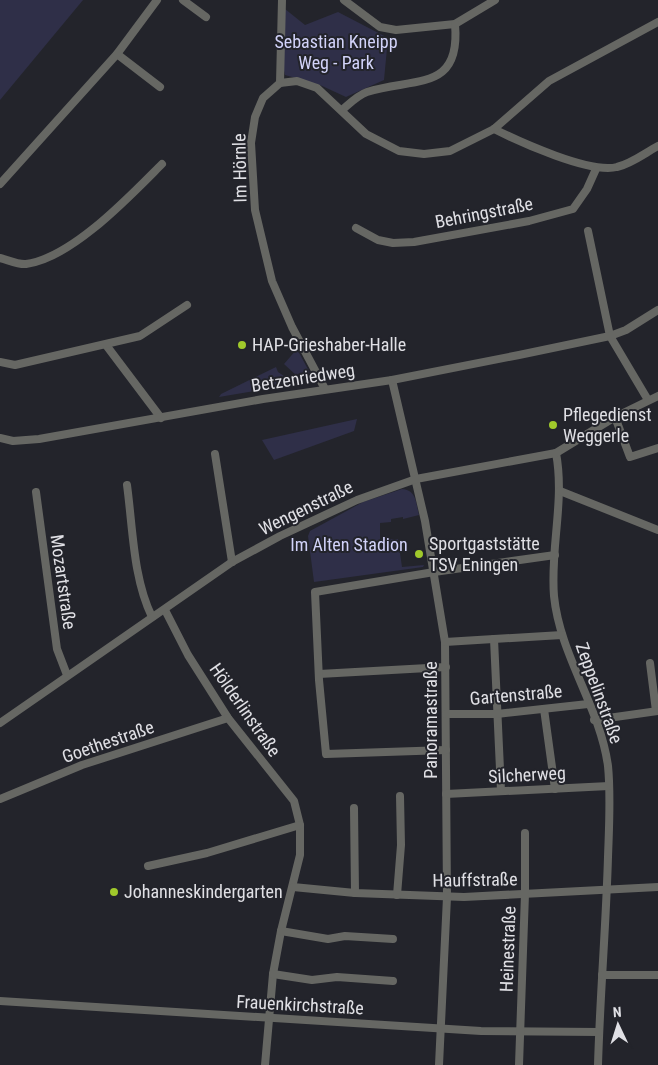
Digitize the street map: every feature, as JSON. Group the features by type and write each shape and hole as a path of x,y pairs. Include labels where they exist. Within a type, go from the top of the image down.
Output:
{"street":[{"path":"0,184 117,54 157,0"},
{"path":"183,0 206,17"},
{"path":"282,0 280,83 297,81 317,88 366,134 399,152 424,154 450,151 494,129 549,81 658,22"},
{"path":"344,0 380,27 396,30 455,24 494,0"},
{"path":"342,110 365,93 439,76 452,62 456,42 455,24"},
{"path":"117,54 160,87"},
{"name":"Im Hörnle","path":"280,83 263,98 255,116 251,143 255,210 272,281 292,327 324,389"},
{"path":"494,129 518,141 596,169 618,167 658,146"},
{"path":"0,258 25,264 56,255 122,204 162,164"},
{"name":"Behringstraße","path":"356,228 378,240 393,243 414,242 529,221 573,209 587,189 596,169"},
{"path":"588,231 610,336 648,400"},
{"path":"0,362 15,365 140,336 187,305"},
{"name":"Betzenriedweg","path":"0,438 13,441 39,439 324,389 392,380 610,336 626,330 658,310"},
{"path":"106,345 161,418"},
{"name":"Panoramastraße","path":"392,380 416,479 445,642 447,897 439,1065"},
{"name":"Wengenstraße","path":"0,723 232,562 280,536 342,507 416,479 556,453 615,416 658,396"},
{"path":"615,416 630,457 658,448"},
{"name":"Zeppelinstraße","path":"556,453 560,490 554,595 562,636 606,753 609,786 607,890 598,1065"},
{"path":"215,454 232,562"},
{"path":"127,485 139,578 143,599 152,617"},
{"path":"560,490 658,530"},
{"name":"Mozartstraße","path":"36,492 57,649 67,675"},
{"path":"446,750 326,754 314,592 434,572 555,555"},
{"name":"Hölderlinstraße","path":"165,610 188,655 228,718 294,801 300,825 301,848 281,931 273,974 267,1018 265,1065"},
{"path":"445,642 562,636"},
{"path":"494,639 501,791"},
{"path":"594,720 657,711 650,663"},
{"path":"319,674 446,667"},
{"name":"Gartenstraße","path":"446,714 497,714 588,704"},
{"path":"544,709 556,788"},
{"name":"Goethestraße","path":"0,799 82,765 228,718"},
{"name":"Silcherweg","path":"446,794 609,786"},
{"path":"397,895 401,844 400,796"},
{"path":"354,808 355,892"},
{"path":"148,866 206,853 300,825"},
{"name":"Heinestraße","path":"519,1065 526,894 525,833"},
{"name":"Hauffstraße","path":"293,887 447,897 658,887"},
{"path":"281,931 328,939 345,936 393,939"},
{"path":"273,974 312,980 337,977 392,981"},
{"path":"602,975 658,975"},
{"name":"Frauenkirchstraße","path":"0,1001 440,1028 520,1032 599,1032"}],"green space":[{"path":"0,0 83,0 0,100"},
{"name":"Sebastian Kneipp Weg - Park","path":"285,9 305,25 338,12 388,38 384,80 346,97 320,85 285,75 282,61"},
{"path":"297,349 310,373 306,376 303,374 298,377 284,364"},
{"path":"276,367 278,372 293,382 291,385 219,397 221,394"},
{"path":"357,419 354,431 274,460 262,440"},
{"name":"Im Alten Stadion","path":"402,489 411,492 413,495 419,515 403,519 403,517 391,519 391,522 380,523 380,539 398,539 402,567 424,565 423,567 314,582 308,536 310,531 363,502"}],"place":[{"name":"HAP-Grieshaber-Halle","path":"242,345"},
{"name":"Pflegedienst Weggerle","path":"553,425"},
{"name":"Sportgaststätte TSV Eningen","path":"419,554"},
{"name":"Johanneskindergarten","path":"114,892"}]}
